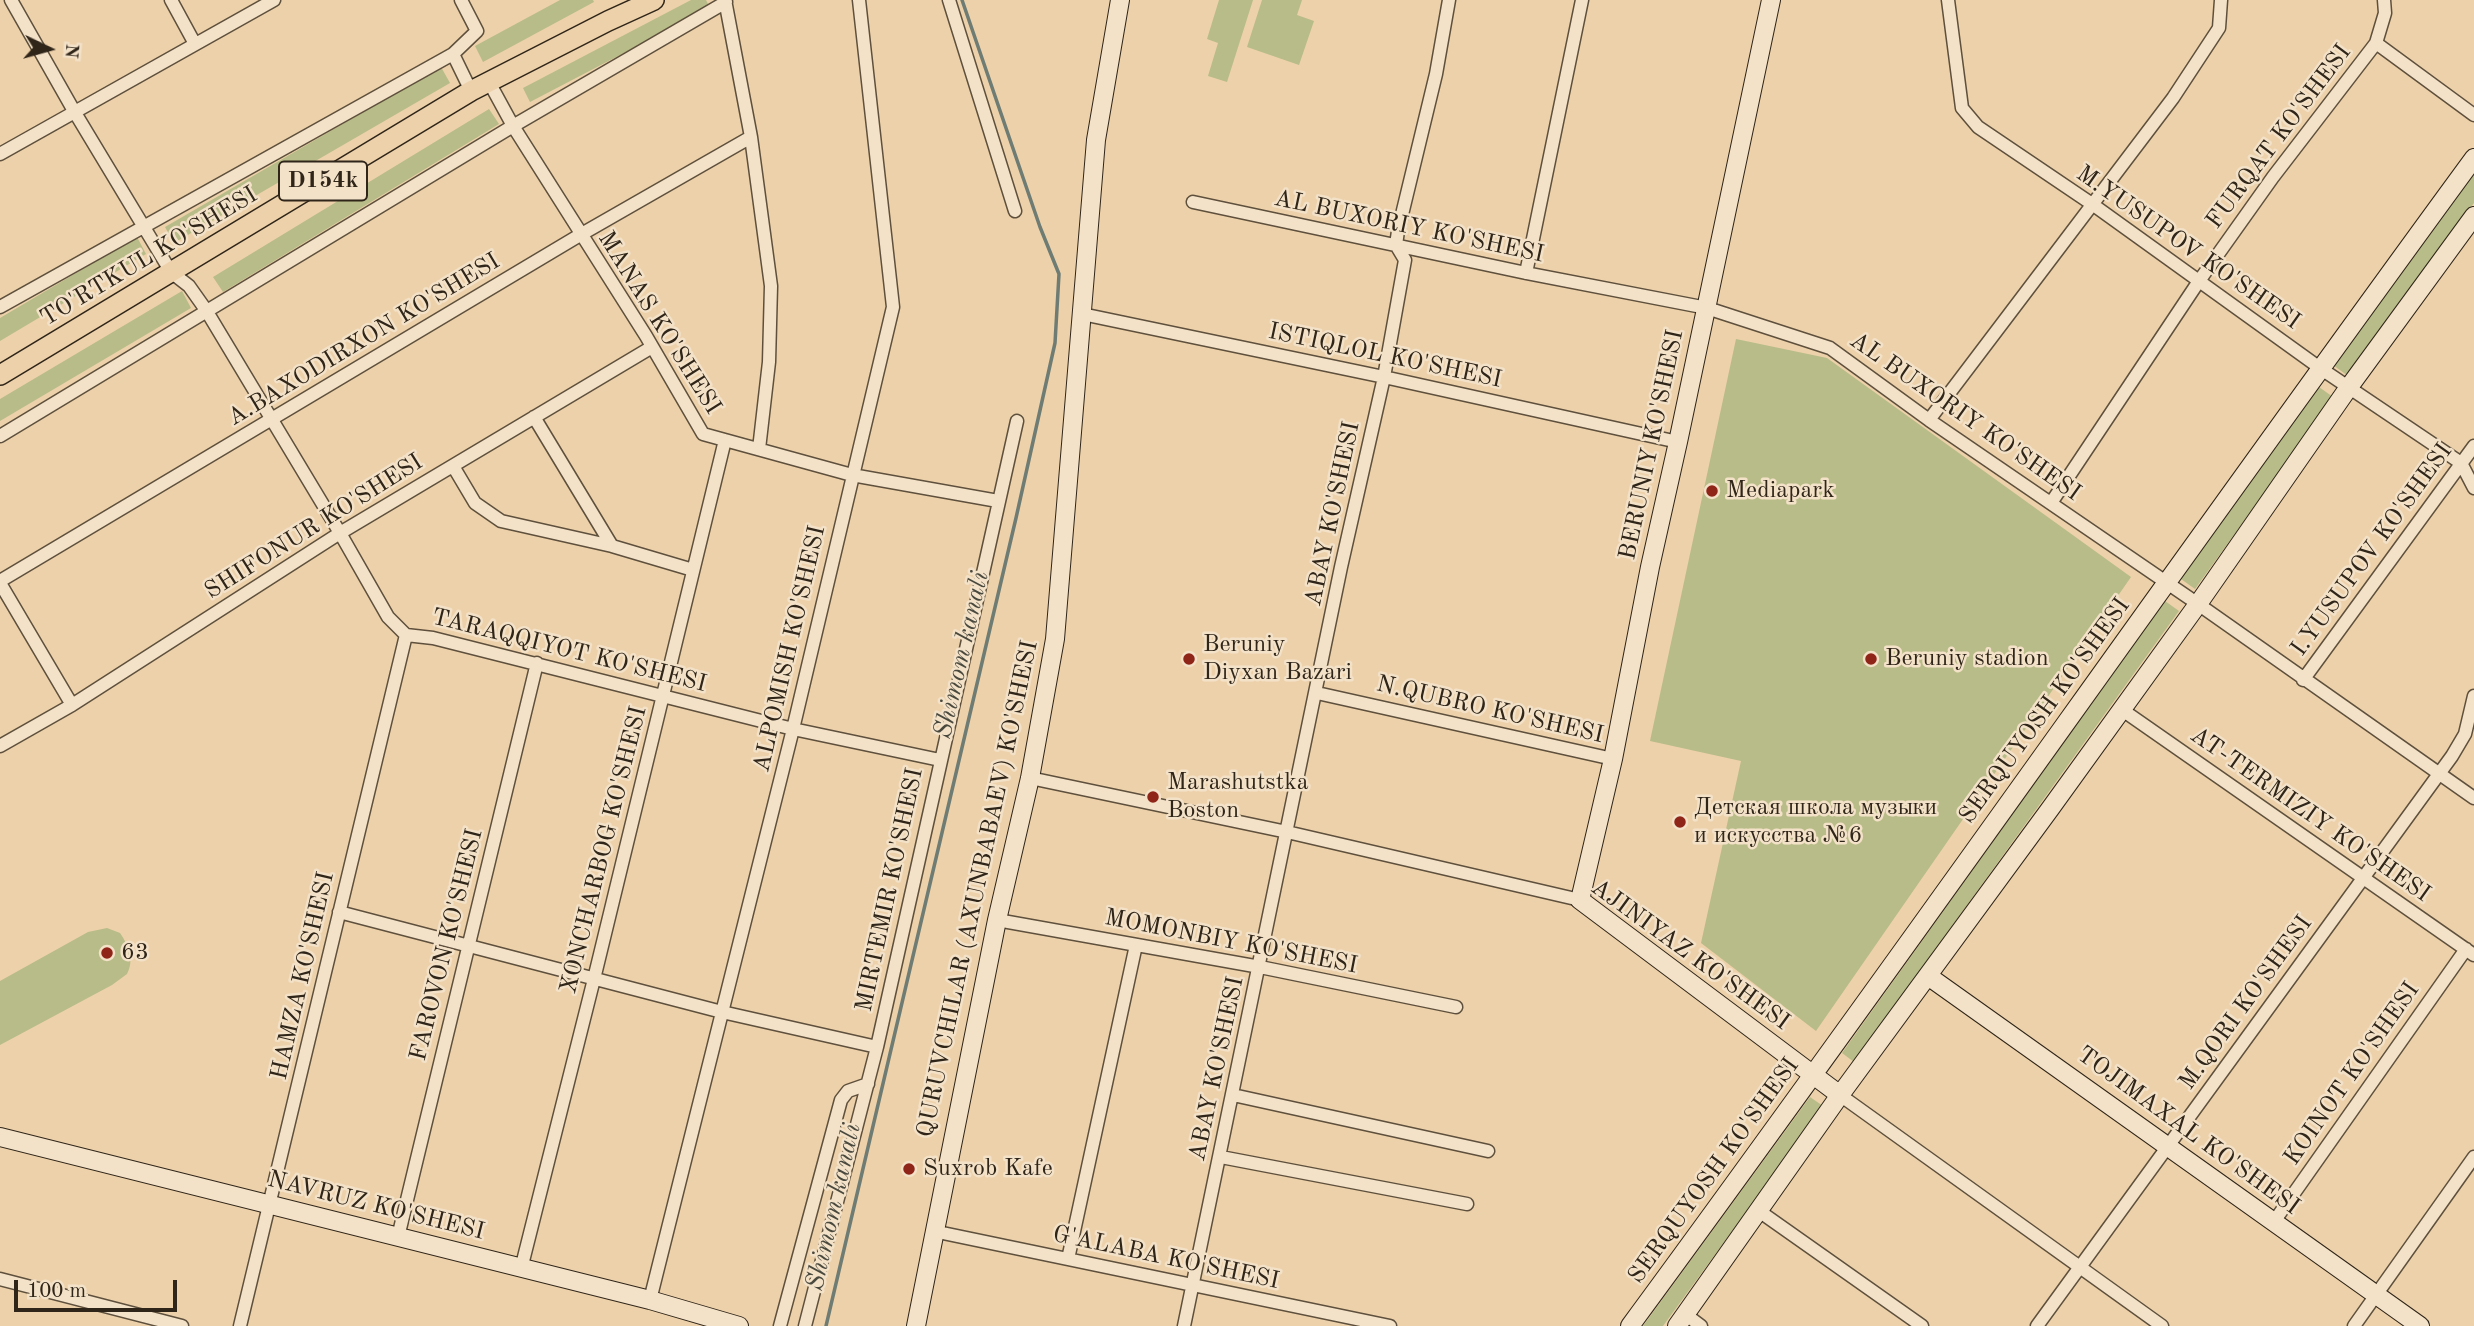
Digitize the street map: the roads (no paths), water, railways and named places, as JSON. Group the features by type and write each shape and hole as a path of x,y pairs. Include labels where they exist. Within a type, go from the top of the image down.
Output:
{"main road":[{"name":"TO'RTKUL KO'SHESI","path":"0,375 471,91 654,0"}],"street":[{"path":"0,6 11,0"},
{"name":"TARAQQIYOT KO'SHESI","path":"11,0 171,272 189,286 205,310 388,617 406,635 433,638 537,663 793,729 940,760"},
{"path":"171,0 195,44"},
{"path":"0,154 274,0"},
{"path":"0,307 453,54 477,31 461,0"},
{"name":"ALPOMISH KO'SHESI","path":"650,1300 793,729 893,307 859,0"},
{"path":"949,0 1015,211"},
{"name":"QURUVCHILAR (AXUNBABAEV) KO'SHESI","path":"916,1326 997,920 1030,778 1055,639 1096,140 1120,0"},
{"name":"ABAY KO'SHESI","path":"1184,1326 1355,503 1384,377 1405,260 1396,245 1436,74 1448,0"},
{"path":"1526,274 1582,0"},
{"name":"BERUNIY KO'SHESI","path":"1580,900 1613,759 1650,567 1771,0"},
{"name":"M.YUSUPOV KO'SHESI","path":"1948,0 1962,108 1978,127 2092,204 2320,368 2461,463 2474,488"},
{"path":"1929,420 2172,98 2219,28 2221,0"},
{"name":"FURQAT KO'SHESI","path":"2051,503 2199,281 2273,177 2376,43 2385,13 2385,0"},
{"path":"0,436 205,310 726,1 751,137 771,286 770,349 759,449"},
{"path":"2376,43 2474,115"},
{"path":"453,54 471,91"},
{"name":"MANAS KO'SHESI","path":"489,82 513,126 703,433 852,475 998,501"},
{"name":"A.BAXODIRXON KO'SHESI","path":"0,582 580,235 751,137"},
{"name":"SERQUYOSH KO'SHESI","path":"1630,1326 1815,1076 2320,368 2474,158"},
{"name":"AL BUXORIY KO'SHESI","path":"1193,202 1526,274 1707,308 1830,348 1929,420 2198,604 2474,798"},
{"path":"1702,1326 1681,1320 1840,1094 2198,604 2349,387 2474,216"},
{"name":"ISTIQLOL KO'SHESI","path":"1082,314 1678,442"},
{"name":"SHIFONUR KO'SHESI","path":"0,746 72,705 340,533 652,347"},
{"path":"534,417 612,546"},
{"name":"MIRTEMIR KO'SHESI","path":"805,1326 877,1047 1017,421"},
{"name":"XONCHARBOG KO'SHESI","path":"521,1269 725,440"},
{"name":"I.YUSUPOV KO'SHESI","path":"2303,680 2474,446"},
{"path":"453,466 475,503 501,521 612,546 692,570"},
{"path":"0,582 72,705"},
{"name":"HAMZA KO'SHESI","path":"240,1326 406,635"},
{"name":"FAROVON KO'SHESI","path":"398,1237 537,663"},
{"name":"N.QUBRO KO'SHESI","path":"1317,692 1613,759"},
{"name":"M.QORI KO'SHESI","path":"2037,1326 2439,775 2465,734 2474,696"},
{"name":"AT-TERMIZIY KO'SHESI","path":"2121,709 2470,952"},
{"name":"AJINIYAZ KO'SHESI","path":"1030,778 1287,832 1580,900 1815,1076 2162,1326"},
{"path":"339,912 722,1012 877,1047"},
{"name":"MOMONBIY KO'SHESI","path":"997,920 1260,967 1456,1007"},
{"path":"1068,1259 1136,945"},
{"name":"KOINOT KO'SHESI","path":"2273,1223 2470,952"},
{"name":"TOJIMAXAL KO'SHESI","path":"1928,976 2420,1326"},
{"path":"780,1326 841,1100 848,1091 867,1084"},
{"path":"1233,1094 1488,1151"},
{"name":"NAVRUZ KO'SHESI","path":"0,1137 650,1300 738,1326"},
{"path":"1221,1157 1466,1205"},
{"path":"2354,1326 2474,1157"},
{"path":"1759,1211 1922,1326"},
{"name":"G'ALABA KO'SHESI","path":"933,1231 1390,1326"},
{"path":"0,1279 182,1326"}],"waterway":[{"name":"Shimom kanali","path":"826,1326 1055,343 1059,274 1040,227 962,0"}],"place":[{"name":"Mediapark","path":"1712,491"},
{"name":"Beruniy Diyxan Bazari","path":"1189,659"},
{"name":"Beruniy stadion","path":"1871,659"},
{"name":"Marashutstka Boston","path":"1153,797"},
{"name":"Детская школа музыки и искусства №6","path":"1680,822"},
{"name":"63","path":"107,953"},
{"name":"Suxrob Kafe","path":"909,1169"}]}
